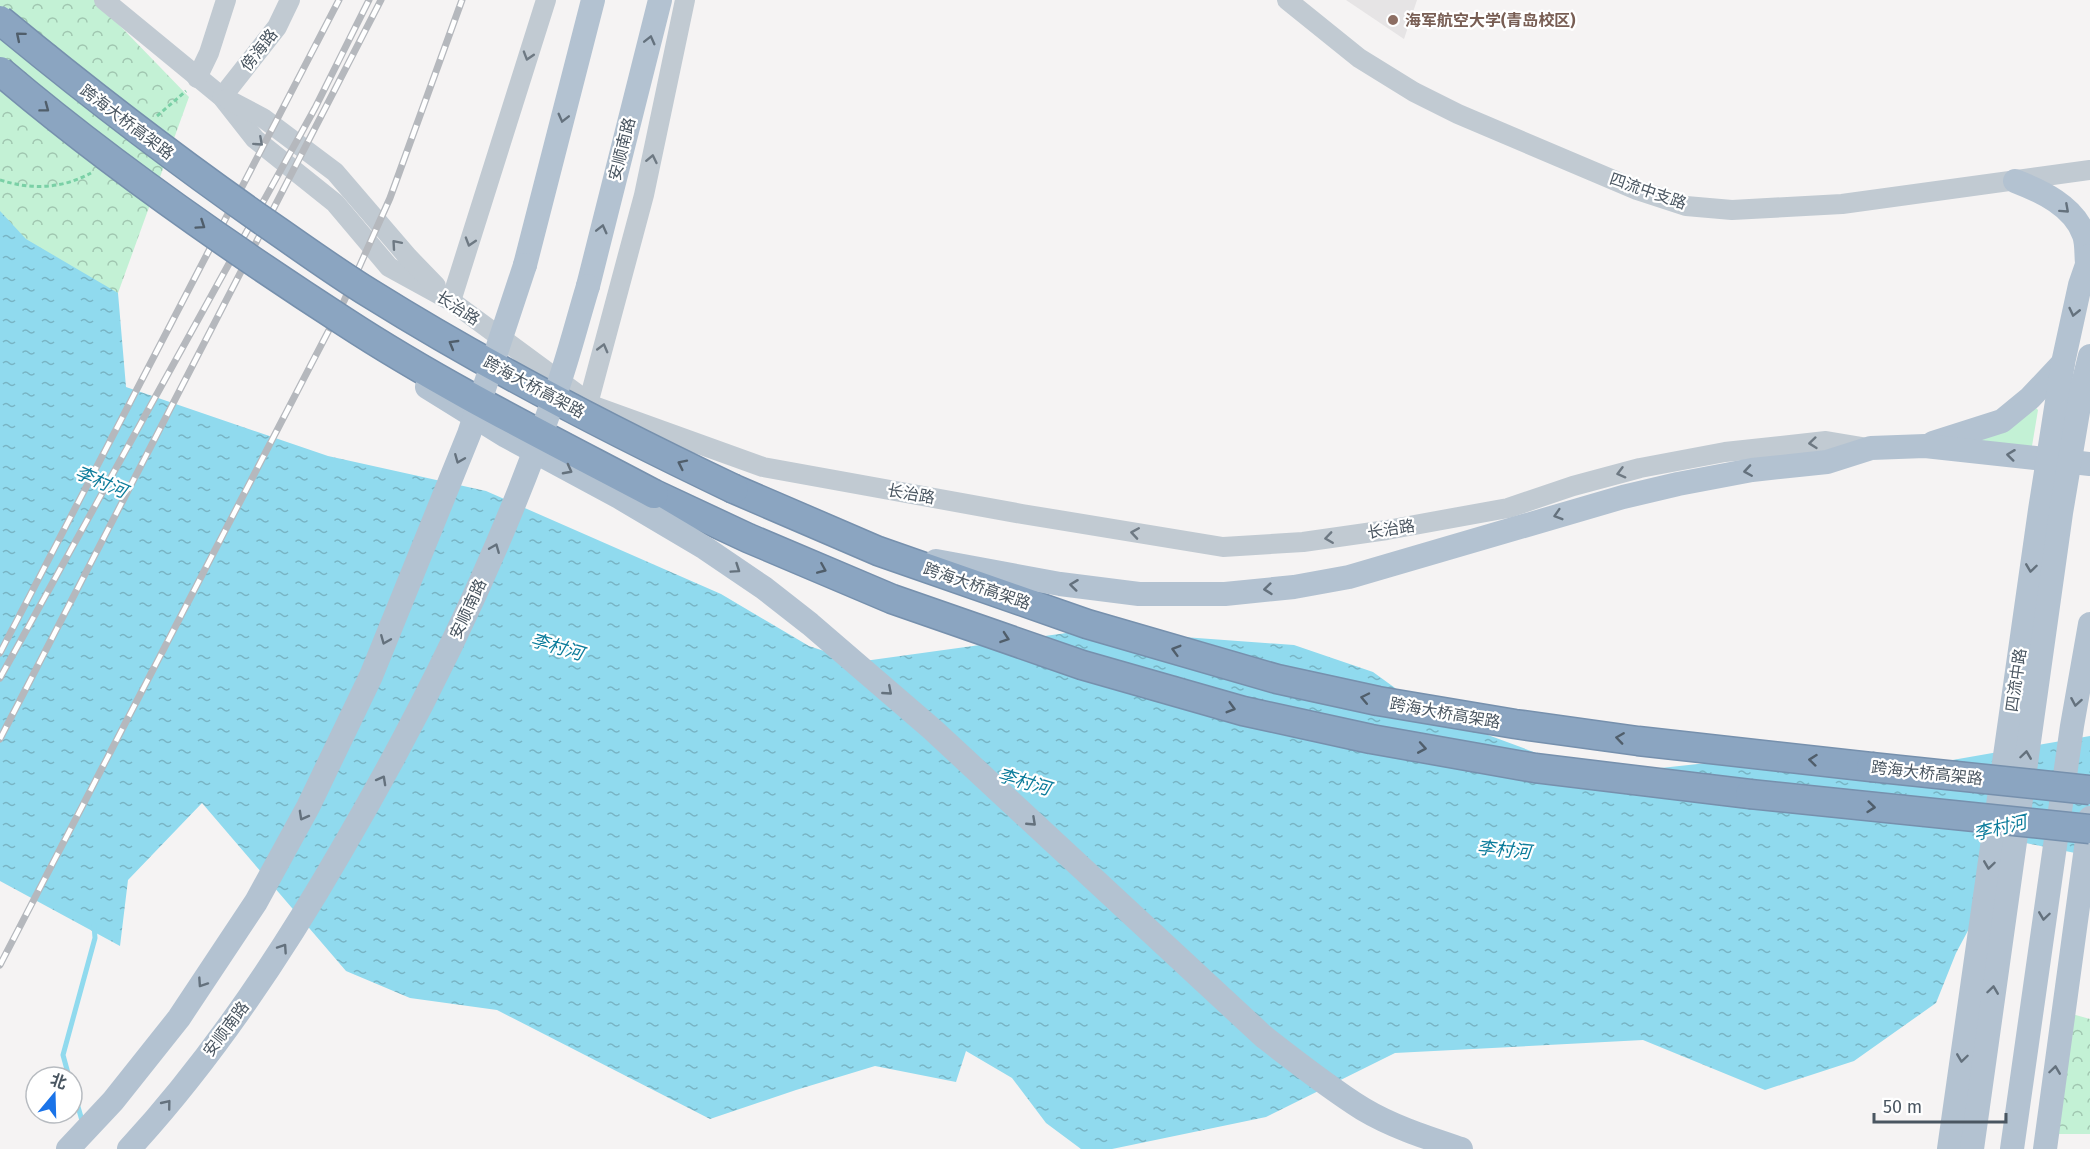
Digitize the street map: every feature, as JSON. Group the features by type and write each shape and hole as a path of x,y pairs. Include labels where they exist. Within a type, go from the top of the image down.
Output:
{"highway":[{"name":"跨海大桥高架路","path":"0,20 81,87 202,178 369,293 454,344 627,438 734,489 878,551 1087,624 1277,679 1378,701 1515,724 1638,741 2090,790"},
{"path":"0,71 37,103 181,212 345,322 445,382 654,494 748,538 892,599 1082,665 1243,711 1371,739 1535,768 1750,794 2090,829"}],"main road":[{"path":"68,1149 113,1101 179,1018 256,902 308,807 371,676 469,434 525,265 593,0"},
{"name":"安顺南路","path":"129,1149 231,1024 298,926 419,712 485,573 530,465 556,393 588,286 660,0"},
{"name":"四流中路","path":"2014,181 2038,190 2058,203 2076,219 2085,236 2088,259 2063,363 2070,462"},
{"path":"345,322 392,365 506,436 619,497 696,543 764,588 810,624 932,729 1263,1036 1365,1110 1414,1133 1461,1149"},
{"name":"四流中路","path":"1965,1109 2050,511 2070,462 2082,388 2090,356"},
{"path":"1925,446 2002,421 2030,398 2063,363"},
{"path":"878,551 1060,584 1139,594 1225,594 1294,587 1349,577 1558,515 1678,484 1752,470 1827,462 1871,448 1925,446 2070,462"},
{"path":"2012,1149 2072,726 2090,624"},
{"path":"2045,1149 2090,818"},
{"path":"1949,1149 1965,1109"},
{"path":"1965,1109 1972,1149"}],"street":[{"path":"104,0 222,97"},
{"path":"197,78 209,53 226,0"},
{"name":"傍海路","path":"222,97 277,27 290,0"},
{"path":"451,302 546,0"},
{"path":"588,404 644,195 685,0"},
{"name":"四流中支路","path":"1287,0 1359,58 1414,92 1458,114 1637,190 1686,206 1732,210 1842,204 2090,171"},
{"name":"长治路","path":"222,97 263,118 335,172 408,257 451,302 591,404 588,404 763,467 1223,547 1303,542 1388,530 1508,508 1573,486 1640,468 1725,452 1826,441 1871,448"}],"shaded area":[{"name":"海军航空大学(青岛校区)","path":"1346,0 1417,0 1404,39"}],"green space":[{"path":"0,0 95,0 189,97 118,293 0,510"},
{"path":"2036,408 2038,410 2032,446 1974,445 1982,436"},
{"path":"2072,1014 2090,1019 2090,1134 2057,1134"}],"water":[{"name":"李村河","path":"0,211 26,239 118,293 126,387 328,456 486,491 721,594 809,646 857,662 1088,630 1294,645 1373,672 1431,714 1596,775 1781,755 1878,773 2090,736 2090,856 2016,841 1956,953 1936,1003 1854,1061 1765,1090 1643,1040 1395,1053 1266,1117 1112,1149 1081,1149 1046,1123 1012,1078 966,1051 956,1082 875,1066 710,1119 497,1010 410,998 346,971 202,803 128,880 120,946 0,881"}],"waterway":[{"path":"66,1065 63,1055 95,938 94,925"}],"railway":[{"path":"0,653 339,0"},
{"path":"0,678 315,108 369,0"},
{"path":"0,739 381,0"},
{"path":"0,965 344,301 390,198 462,0"}],"place":[{"name":"海军航空大学(青岛校区)","path":"1393,20"}]}
